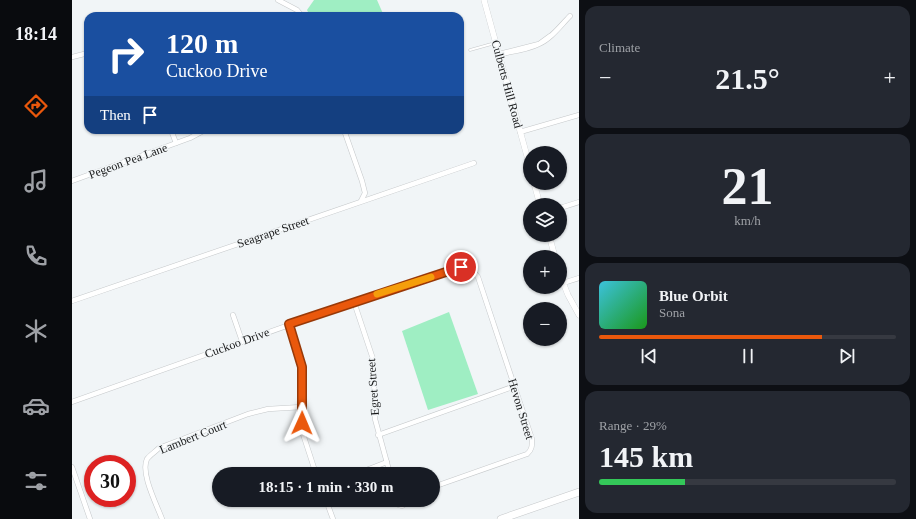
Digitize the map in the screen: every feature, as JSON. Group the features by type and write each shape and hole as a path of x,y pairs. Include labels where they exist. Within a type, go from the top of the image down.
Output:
{"highway":[{"path":"501,519 579,492"}],"street":[{"path":"278,0 299,12"},
{"name":"Culberts Hill Road","path":"484,0 524,146"},
{"path":"499,54 539,44 550,36 570,16"},
{"path":"72,57 84,54"},
{"path":"520,132 579,115"},
{"path":"173,134 176,143"},
{"name":"Pegeon Pea Lane","path":"72,181 198,134"},
{"path":"345,134 365,193 361,201"},
{"name":"Seagrape Street","path":"72,301 474,163"},
{"path":"567,206 579,202"},
{"name":"Cuckoo Drive","path":"72,402 354,302 461,267 471,269"},
{"name":"Hevon Street","path":"440,485 527,454 531,451 532,439 478,277 471,269"},
{"path":"567,282 579,278"},
{"path":"567,293 579,315"},
{"name":"Egret Street","path":"354,302 373,359 375,419 388,467"},
{"path":"233,315 242,341"},
{"path":"289,324 302,367 303,434 314,467"},
{"path":"378,434 514,386"},
{"name":"Lambert Court","path":"162,519 146,474 145,464 148,457 159,448 248,414 268,409 302,407"},
{"path":"374,467 387,462"},
{"path":"72,467 90,519"},
{"path":"329,507 333,519"}],"lane":[{"path":"470,50 496,43"}],"green space":[{"path":"314,0 377,0 382,12 308,12 307,10"},
{"path":"449,312 478,394 428,410 402,331"}],"slow traffic":[{"path":"377,294 431,277"}],"route":[{"path":"302,423 302,367 289,324 461,267"}]}
